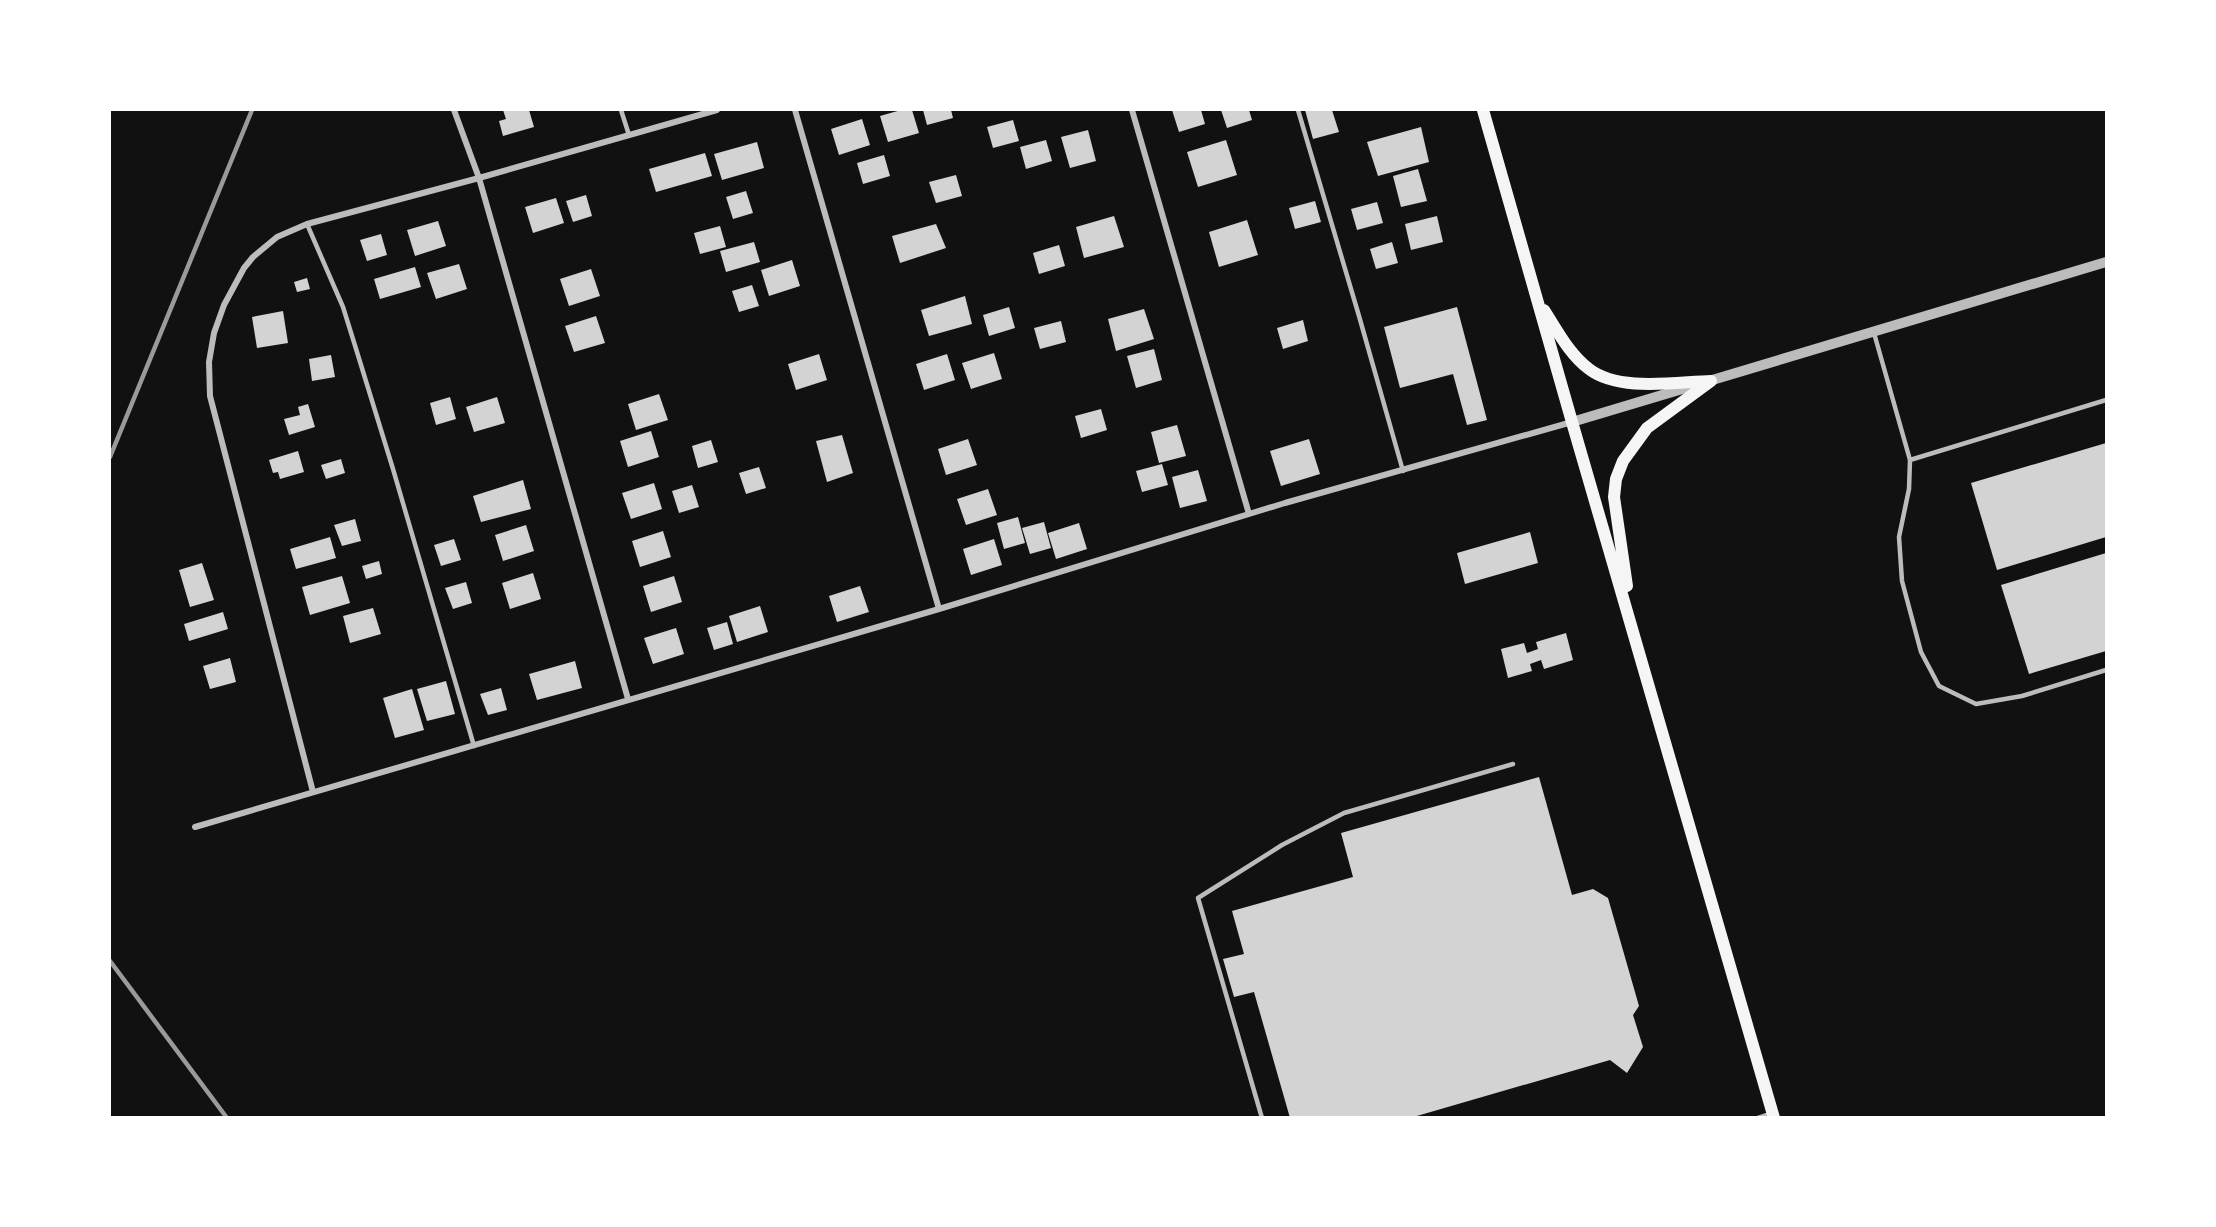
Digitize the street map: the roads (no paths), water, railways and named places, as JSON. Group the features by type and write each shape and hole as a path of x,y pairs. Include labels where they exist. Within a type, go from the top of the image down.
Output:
{"main road":[{"path":"1483,110 1773,1115"},
{"path":"1537,299 1572,352 1589,369 1606,379 1627,383 1711,381"},
{"path":"1634,635 1614,497 1616,479 1623,461 1647,428 1711,381"}],"street":[{"path":"454,110 478,178 628,699"},
{"path":"313,792 212,405 209,362 214,333 234,284 253,257 277,237 307,224 717,110"},
{"path":"795,110 939,609"},
{"path":"1132,110 1249,514"},
{"path":"195,827 939,609 1249,514 1874,333 2106,262"}],"lane":[{"path":"621,110 629,135"},
{"path":"1298,110 1403,471"},
{"path":"307,224 346,318 474,746"},
{"path":"1874,333 1910,460 1909,489 1899,537 1902,581 1921,652 1939,686 1976,704 2022,696 2106,670"},
{"path":"1910,460 2106,400"},
{"path":"1262,1118 1198,898 1282,845 1344,813 1513,764"},
{"path":"1758,1118 1773,1115"}],"railway":[{"path":"110,457 252,110"},
{"path":"110,961 227,1118"}]}
